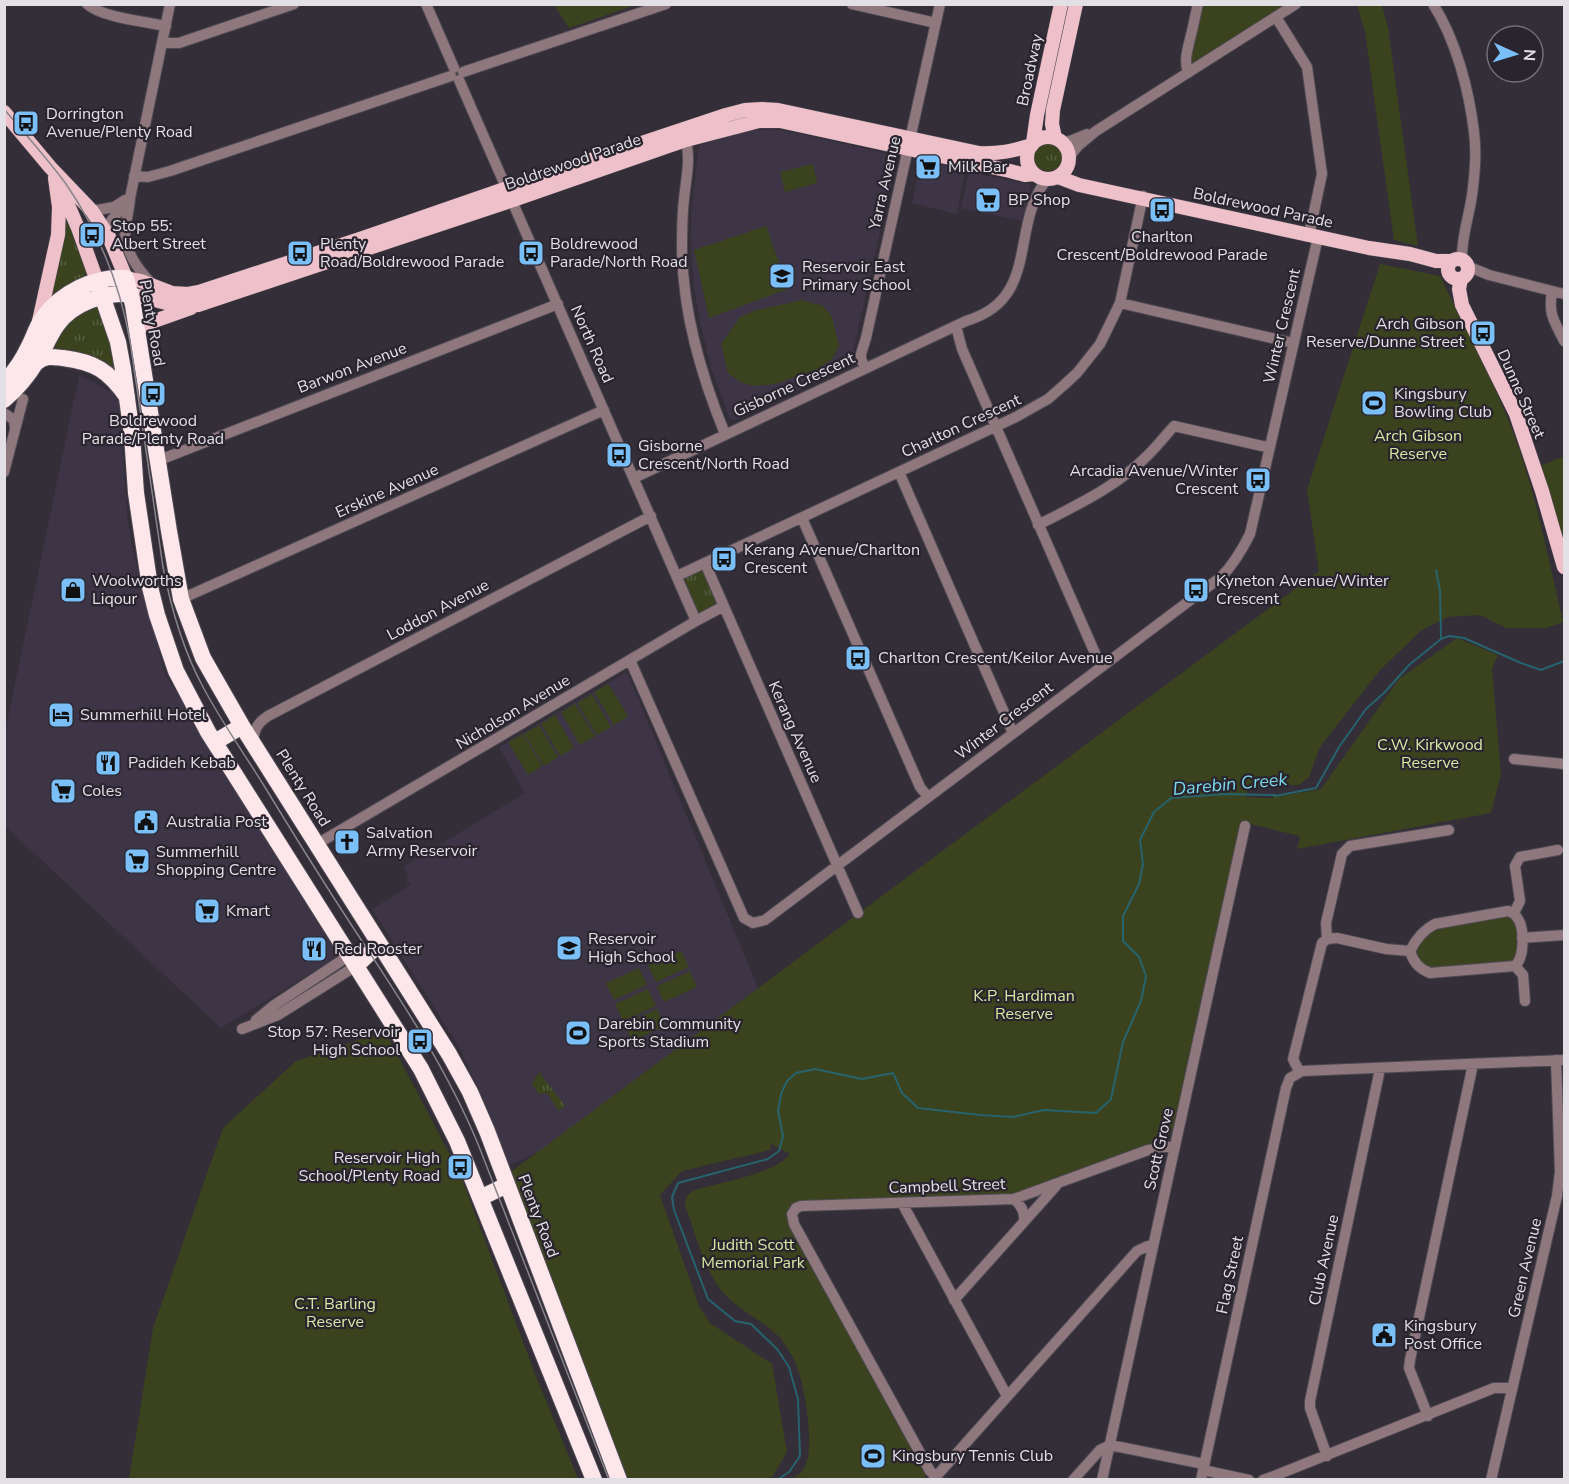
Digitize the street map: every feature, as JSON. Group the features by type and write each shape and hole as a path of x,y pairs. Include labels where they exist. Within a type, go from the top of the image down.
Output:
{"highway":[{"path":"4,400 13,393 36,363 57,323 110,279 128,286"},
{"name":"Plenty Road","path":"128,286 181,599 203,658 242,726 449,1054 470,1092 487,1131 619,1479"},
{"path":"4,383 22,358 49,310 62,297 80,287 100,289"},
{"name":"Plenty Road","path":"100,289 118,342 128,398 136,493 150,587 176,671 199,717 421,1069 439,1103 457,1141 594,1479"},
{"path":"36,363 48,357 93,364 112,377 128,398"},
{"path":"144,551 172,550"},
{"path":"215,742 242,726"},
{"path":"353,961 379,944"},
{"path":"480,1198 507,1185"}],"main road":[{"path":"1060,10 1076,7"},
{"name":"Broadway","path":"1059,140 1052,123 1053,110 1076,7"},
{"name":"Broadway","path":"1032,144 1060,10"},
{"name":"Plenty Road","path":"4,112 53,172 92,211 107,234 128,286"},
{"name":"Boldrewood Parade","path":"128,286 174,305 198,305 365,243 684,135 751,123 780,121 975,158 1025,175 1043,176 1146,198 1369,248 1409,260 1457,268"},
{"path":"1043,137 1059,140 1067,149 1069,160 1065,171 1043,176 1029,166 1027,157 1032,144 1043,137"},
{"name":"Boldrewood Parade","path":"975,158 1032,144"},
{"name":"Boldrewood Parade","path":"1069,160 1080,177 1090,183 1146,198"},
{"path":"37,328 58,235 59,207 53,172"},
{"name":"Plenty Road","path":"53,172 78,228 100,289"},
{"name":"Boldrewood Parade","path":"128,286 141,281 177,294 194,293 365,243"},
{"name":"Dunne Street","path":"1457,268 1462,305 1516,414 1564,567"},
{"path":"137,332 143,325 198,305"}],"street":[{"path":"87,4 90,8 102,13 166,26"},
{"path":"154,286 137,265 125,237 134,176 170,4"},
{"path":"162,43 179,44 294,4"},
{"name":"North Road","path":"426,4 696,621"},
{"path":"852,4 936,23"},
{"name":"Yarra Avenue","path":"868,366 861,359 861,354 940,4"},
{"path":"1188,73 1185,52 1198,4"},
{"path":"1069,160 1078,146 1096,131 1296,4"},
{"path":"1433,4 1452,41 1466,87 1474,133 1473,187 1457,268"},
{"path":"134,176 148,177 170,171 664,5"},
{"name":"Winter Crescent","path":"630,660 744,918 753,923 765,920 1221,577 1242,550 1250,534 1293,343 1322,174 1307,67 1276,17"},
{"path":"1190,40 1194,54 1202,65"},
{"path":"1059,140 1070,141 1096,131"},
{"path":"684,135 689,152 682,222 684,279 692,333 700,366 725,434"},
{"name":"Gisborne Crescent","path":"634,478 991,310 1006,295 1016,279 1031,208 1043,176"},
{"path":"92,211 120,205 131,193"},
{"path":"107,234 111,221 126,205 131,193"},
{"name":"Charlton Crescent","path":"677,576 996,426 1048,399 1077,373 1100,344 1120,303 1146,198"},
{"name":"Boldrewood Parade","path":"1457,268 1564,294"},
{"path":"1552,291 1551,315 1564,341"},
{"path":"1120,303 1293,343"},
{"name":"Barwon Avenue","path":"157,461 558,304"},
{"path":"952,327 1101,667"},
{"path":"4,472 23,399"},
{"name":"Erskine Avenue","path":"181,599 604,410"},
{"path":"4,412 14,420 15,429"},
{"path":"1038,525 1091,498 1122,477 1148,455 1174,426 1270,447"},
{"path":"899,472 1013,733"},
{"name":"Loddon Avenue","path":"254,743 256,727 268,716 651,516"},
{"path":"802,518 920,787 928,797"},
{"name":"Kerang Avenue","path":"705,563 858,913"},
{"name":"Nicholson Avenue","path":"317,844 724,606"},
{"path":"1514,759 1564,764"},
{"name":"Scott Grove","path":"1102,1479 1245,826"},
{"path":"1327,939 1326,923 1342,854 1350,846 1436,838 1449,830"},
{"path":"1514,913 1520,901 1515,866 1520,857 1558,850"},
{"path":"1508,911 1514,913 1521,926 1522,938 1521,956 1515,966 1430,973 1422,970 1412,958 1410,951 1417,938 1435,924 1508,911"},
{"path":"1522,938 1564,935"},
{"path":"1410,951 1386,949 1337,938 1327,939 1322,943 1293,1059 1298,1069 1302,1071 1380,1069 1560,1060"},
{"path":"245,1028 273,1006 353,961"},
{"path":"1515,966 1523,975 1525,1000"},
{"name":"Green Avenue","path":"1491,1479 1557,1196 1560,1172 1560,1060"},
{"path":"1428,1416 1409,1368 1410,1360 1473,1064"},
{"name":"Club Avenue","path":"1327,1456 1310,1408 1310,1401 1380,1069"},
{"name":"Flag Street","path":"1203,1471 1283,1100 1290,1078 1302,1071"},
{"name":"Campbell Street","path":"935,1478 792,1219 796,1208 1014,1199 1148,1150 1161,1147 1175,1148"},
{"path":"954,1300 1059,1183"},
{"path":"1014,1199 1023,1209 1024,1220"},
{"path":"902,1203 1006,1396"},
{"path":"935,1478 1137,1251 1152,1246"},
{"path":"1263,1479 1327,1456 1494,1389 1512,1388"},
{"path":"1073,1479 1100,1450 1110,1444 1203,1471 1249,1479"}],"shaded area":[{"name":"Reservoir East Primary School","path":"770,129 897,156 849,366 735,420 730,419 711,368 699,317 691,249 693,194 699,145 747,131"},
{"path":"921,160 965,170 957,214 912,203"},
{"path":"969,172 1031,185 1023,221 961,208"},
{"path":"79,376 113,394 119,402 128,524 136,564 165,674 341,955 221,1028 5,826 5,732"},
{"name":"Reservoir High School","path":"627,672 758,988 619,1118 509,1165 489,1112 459,1047 372,909 411,885 406,881 408,875 403,867 525,793 499,747"}],"green space":[{"path":"554,5 636,5 569,28"},
{"path":"1200,5 1287,5 1193,66 1190,61"},
{"path":"1357,5 1382,5 1388,28 1418,246 1394,240 1365,32"},
{"path":"1048,141 1059,145 1063,156 1059,167 1048,171 1037,167 1033,156 1037,145"},
{"path":"813,164 817,183 785,192 780,172"},
{"path":"63,210 88,273 84,274 85,278 51,298"},
{"path":"766,226 788,289 709,318 694,250"},
{"name":"K.P. Hardiman Reserve","path":"1380,264 1440,276 1494,386 1513,431 1539,517 1563,622 1546,628 1506,628 1480,615 1448,617 1422,630 1380,670 1320,747 1309,777 1299,785 1262,787 1249,785 1246,797 1269,798 1321,789 1399,679 1457,638 1498,655 1492,669 1501,774 1491,813 1297,849 1300,836 1241,822 1174,1125 1171,1133 1163,1139 1014,1194 802,1201 790,1206 787,1218 925,1471 926,1479 792,1479 805,1466 809,1445 806,1403 797,1367 781,1339 766,1325 731,1301 718,1286 703,1257 685,1205 685,1200 693,1191 759,1173 790,1154 771,1144 770,1150 682,1171 660,1195 699,1306 710,1323 772,1364 787,1452 773,1476 766,1479 621,1479 504,1177 1319,571 1307,490"},
{"path":"802,300 823,306 832,317 839,346 832,359 816,370 775,384 755,386 740,382 728,373 721,344 740,317 757,310"},
{"path":"98,305 112,348 115,373 47,351 68,323 80,313"},
{"path":"1564,456 1564,545 1540,466"},
{"path":"705,563 724,606 696,621 677,576"},
{"path":"608,684 628,716 614,725 594,692"},
{"path":"592,694 611,727 597,735 577,703"},
{"path":"575,704 595,736 580,745 561,712"},
{"path":"555,715 574,748 560,756 541,724"},
{"path":"539,725 558,757 544,766 524,734"},
{"path":"523,734 542,766 528,775 508,742"},
{"path":"1508,913 1518,928 1517,961 1430,969 1419,964 1412,952 1436,925"},
{"path":"681,951 689,967 656,982 648,965"},
{"path":"639,968 647,985 614,1000 606,983"},
{"path":"690,971 697,987 664,1002 657,986"},
{"path":"648,989 656,1006 623,1021 615,1004"},
{"path":"657,1009 665,1026 632,1041 624,1024"},
{"name":"C.T. Barling Reserve","path":"385,1031 460,1174 534,1371 578,1479 129,1479 153,1328 223,1128 296,1061"},
{"path":"539,1072 565,1106 559,1111 547,1093 539,1094 532,1084"}],"waterway":[{"path":"1436,570 1440,591 1441,638"},
{"name":"Darebin Creek","path":"777,1480 789,1472 800,1456 798,1399 789,1367 777,1349 751,1324 735,1321 708,1299 674,1210 672,1197 678,1183 768,1159 779,1151 783,1136 778,1111 781,1094 787,1081 796,1073 815,1069 862,1079 893,1073 902,1093 918,1108 1013,1117 1044,1110 1096,1113 1111,1099 1123,1042 1141,1001 1146,976 1139,957 1123,941 1123,916 1139,884 1143,864 1140,840 1154,812 1171,798 1224,794 1275,796 1316,788 1339,747 1366,709 1409,665 1441,639 1449,636 1464,638 1541,670 1564,661"}],"tram line":[{"path":"4,109 51,165 78,202 107,259 114,279 130,341 163,567 174,613 189,658 217,712 407,1011 466,1116 609,1480"}],"place":[{"name":"Dorrington Avenue/Plenty Road","path":"26,123"},
{"name":"Milk Bar","path":"928,167"},
{"name":"BP Shop","path":"988,200"},
{"name":"Charlton Crescent/Boldrewood Parade","path":"1162,210"},
{"name":"Stop 55: Albert Street","path":"92,235"},
{"name":"Plenty Road/Boldrewood Parade","path":"300,253"},
{"name":"Boldrewood Parade/North Road","path":"531,253"},
{"name":"Reservoir East Primary School","path":"782,276"},
{"name":"Arch Gibson Reserve/Dunne Street","path":"1483,333"},
{"name":"Boldrewood Parade/Plenty Road","path":"153,394"},
{"name":"Kingsbury Bowling Club","path":"1374,403"},
{"name":"Gisborne Crescent/North Road","path":"619,455"},
{"name":"Arcadia Avenue/Winter Crescent","path":"1258,480"},
{"name":"Kerang Avenue/Charlton Crescent","path":"724,559"},
{"name":"Woolworths Liqour","path":"73,590"},
{"name":"Kyneton Avenue/Winter Crescent","path":"1196,590"},
{"name":"Charlton Crescent/Keilor Avenue","path":"858,658"},
{"name":"Summerhill Hotel","path":"61,715"},
{"name":"Padideh Kebab","path":"108,763"},
{"name":"Coles","path":"63,791"},
{"name":"Australia Post","path":"146,822"},
{"name":"Salvation Army Reservoir","path":"347,842"},
{"name":"Summerhill Shopping Centre","path":"137,861"},
{"name":"Kmart","path":"207,911"},
{"name":"Reservoir High School","path":"569,948"},
{"name":"Red Rooster","path":"314,949"},
{"name":"Darebin Community Sports Stadium","path":"578,1033"},
{"name":"Stop 57: Reservoir High School","path":"420,1041"},
{"name":"Reservoir High School/Plenty Road","path":"460,1167"},
{"name":"Kingsbury Post Office","path":"1384,1335"},
{"name":"Kingsbury Tennis Club","path":"873,1456"}],"park label":[{"name":"Arch Gibson Reserve","path":"1418,445"},
{"name":"C.W. Kirkwood Reserve","path":"1430,754"},
{"name":"Judith Scott Memorial Park","path":"753,1254"}]}
